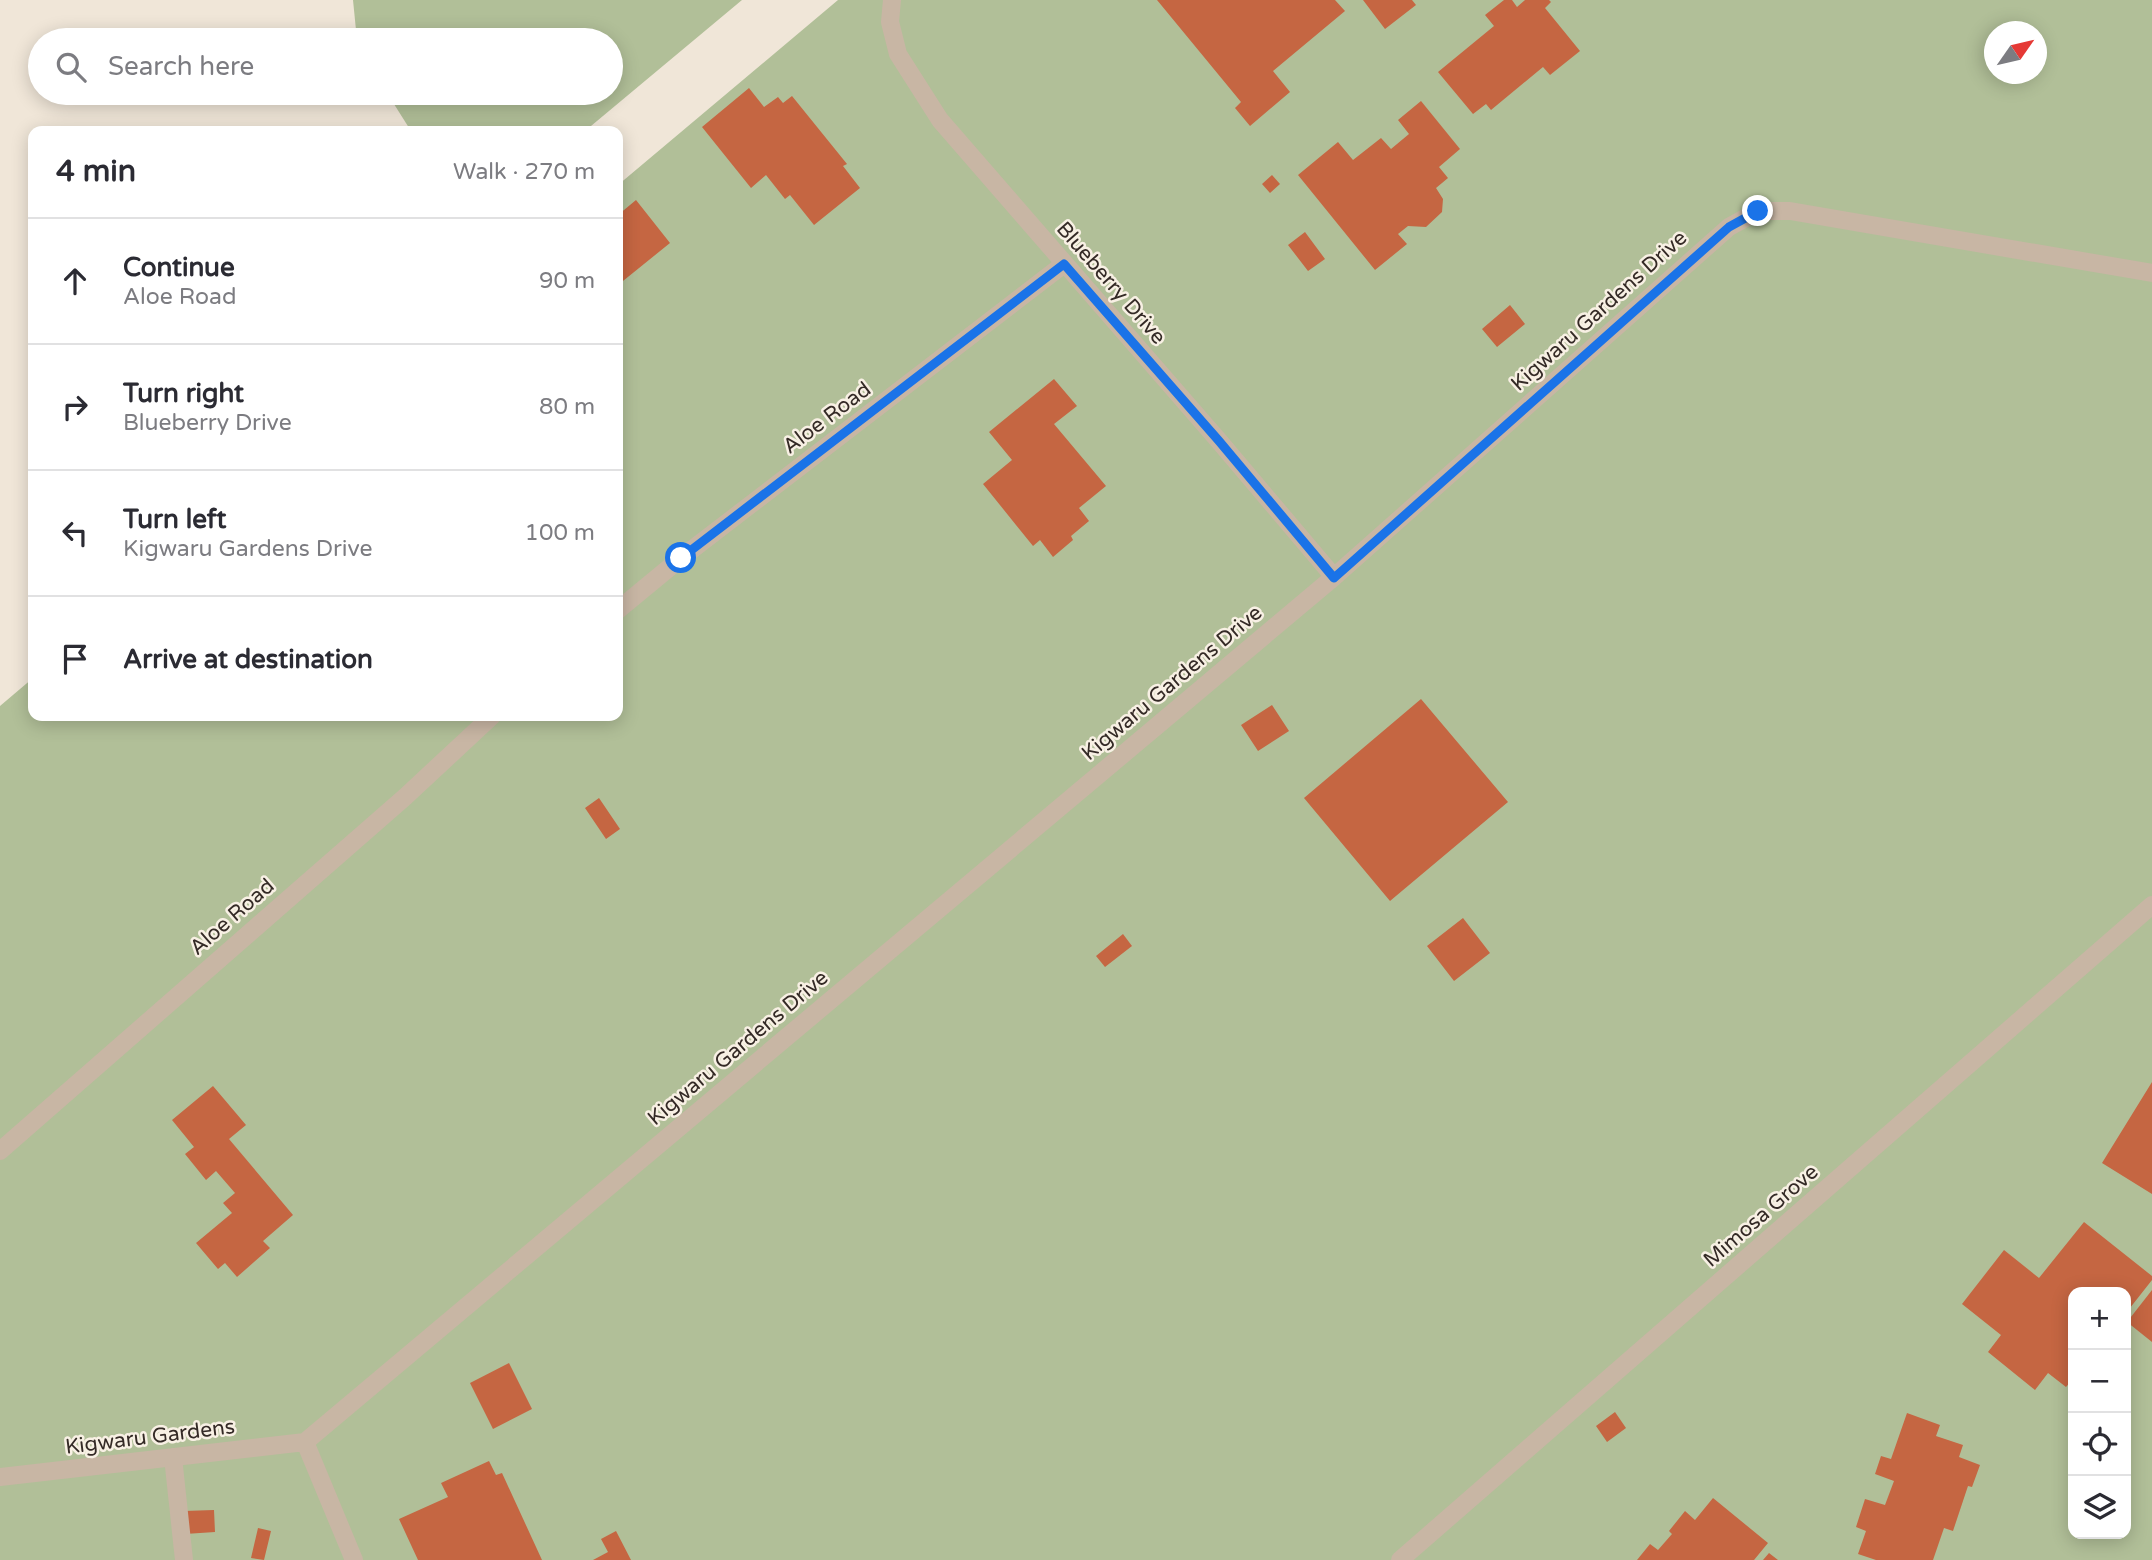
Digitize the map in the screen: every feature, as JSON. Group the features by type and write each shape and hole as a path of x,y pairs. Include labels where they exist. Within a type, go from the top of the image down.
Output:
{"street":[{"name":"Blueberry Drive","path":"892,0 890,22 898,54 940,120 1219,441 1334,578"},
{"name":"Kigwaru Gardens Drive","path":"305,1442 1334,578 1729,227 1758,211 1790,211 2152,273"},
{"name":"Aloe Road","path":"623,606 681,558 1064,264"},
{"name":"Aloe Road","path":"0,1151 405,797 487,721"},
{"name":"Mimosa Grove","path":"1400,1560 2152,905"},
{"name":"Kigwaru Gardens","path":"0,1477 305,1442"},
{"path":"305,1442 354,1560"},
{"path":"173,1457 184,1560"}],"green space":[{"path":"353,0 742,0 623,99 623,28 356,28"},
{"path":"838,0 2152,0 2152,1560 0,1560 0,706 28,682 28,721 623,721 623,181"},
{"path":"395,105 616,105 591,126 408,126"}],"building":[{"path":"1157,0 1335,0 1345,11 1273,71 1290,92 1250,126 1235,108 1241,102"},
{"path":"1363,0 1412,0 1416,5 1385,29"},
{"path":"1504,0 1512,0 1517,7 1525,0 1549,0 1551,2 1545,8 1580,51 1550,75 1543,67 1491,110 1486,104 1473,114 1438,72 1494,26 1485,15"},
{"path":"749,88 764,107 778,97 783,103 792,96 847,164 843,166 860,188 814,225 790,195 785,199 766,175 751,188 702,127"},
{"path":"1421,101 1460,149 1439,167 1448,178 1436,188 1443,199 1442,212 1426,227 1408,226 1398,234 1407,244 1375,270 1298,175 1338,142 1353,160 1381,138 1391,149 1409,134 1398,120"},
{"path":"1272,175 1280,184 1270,193 1262,184"},
{"path":"636,200 670,243 623,281 623,211"},
{"path":"1305,232 1325,259 1308,271 1288,245"},
{"path":"1510,305 1525,324 1497,347 1482,329"},
{"path":"1054,379 1077,406 1054,424 1106,486 1079,508 1089,521 1071,536 1073,540 1053,557 1040,540 1033,546 983,484 1012,460 989,432"},
{"path":"1421,699 1508,802 1390,901 1304,798"},
{"path":"1272,705 1289,731 1258,751 1241,725"},
{"path":"599,798 620,829 606,839 585,808"},
{"path":"1463,918 1490,953 1454,981 1427,946"},
{"path":"1123,934 1132,946 1105,967 1096,956"},
{"path":"2152,1082 2152,1194 2102,1163"},
{"path":"213,1086 246,1125 229,1139 293,1215 263,1241 270,1248 237,1277 225,1263 218,1269 196,1243 232,1213 223,1203 235,1193 216,1171 206,1180 185,1154 194,1147 172,1120"},
{"path":"2084,1222 2152,1276 2152,1280 2131,1307 2131,1287 2068,1287 2068,1385 2066,1387 2048,1373 2035,1390 1988,1352 2001,1335 1962,1304 2004,1250 2039,1278"},
{"path":"2152,1290 2152,1342 2131,1325 2131,1317"},
{"path":"509,1363 532,1409 493,1429 470,1383"},
{"path":"1615,1412 1626,1428 1607,1442 1596,1426"},
{"path":"1907,1413 1940,1425 1936,1436 1963,1445 1959,1457 1980,1465 1972,1487 1968,1486 1953,1531 1944,1528 1933,1560 1876,1560 1858,1554 1866,1531 1856,1527 1865,1499 1885,1505 1894,1481 1875,1474 1881,1456 1891,1459"},
{"path":"489,1461 496,1475 502,1473 542,1560 418,1560 399,1519 448,1497 441,1483"},
{"path":"1713,1498 1768,1543 1754,1560 1637,1560 1650,1544 1658,1550 1672,1534 1669,1531 1685,1511 1695,1520"},
{"path":"214,1510 215,1532 185,1534 184,1511"},
{"path":"258,1528 271,1531 264,1560 251,1558"},
{"path":"616,1531 631,1560 593,1560 608,1552 601,1539"},
{"path":"1769,1553 1778,1560 1763,1560"}],"route":[{"path":"681,558 1064,264 1219,441 1334,578 1729,227 1758,211"}]}
